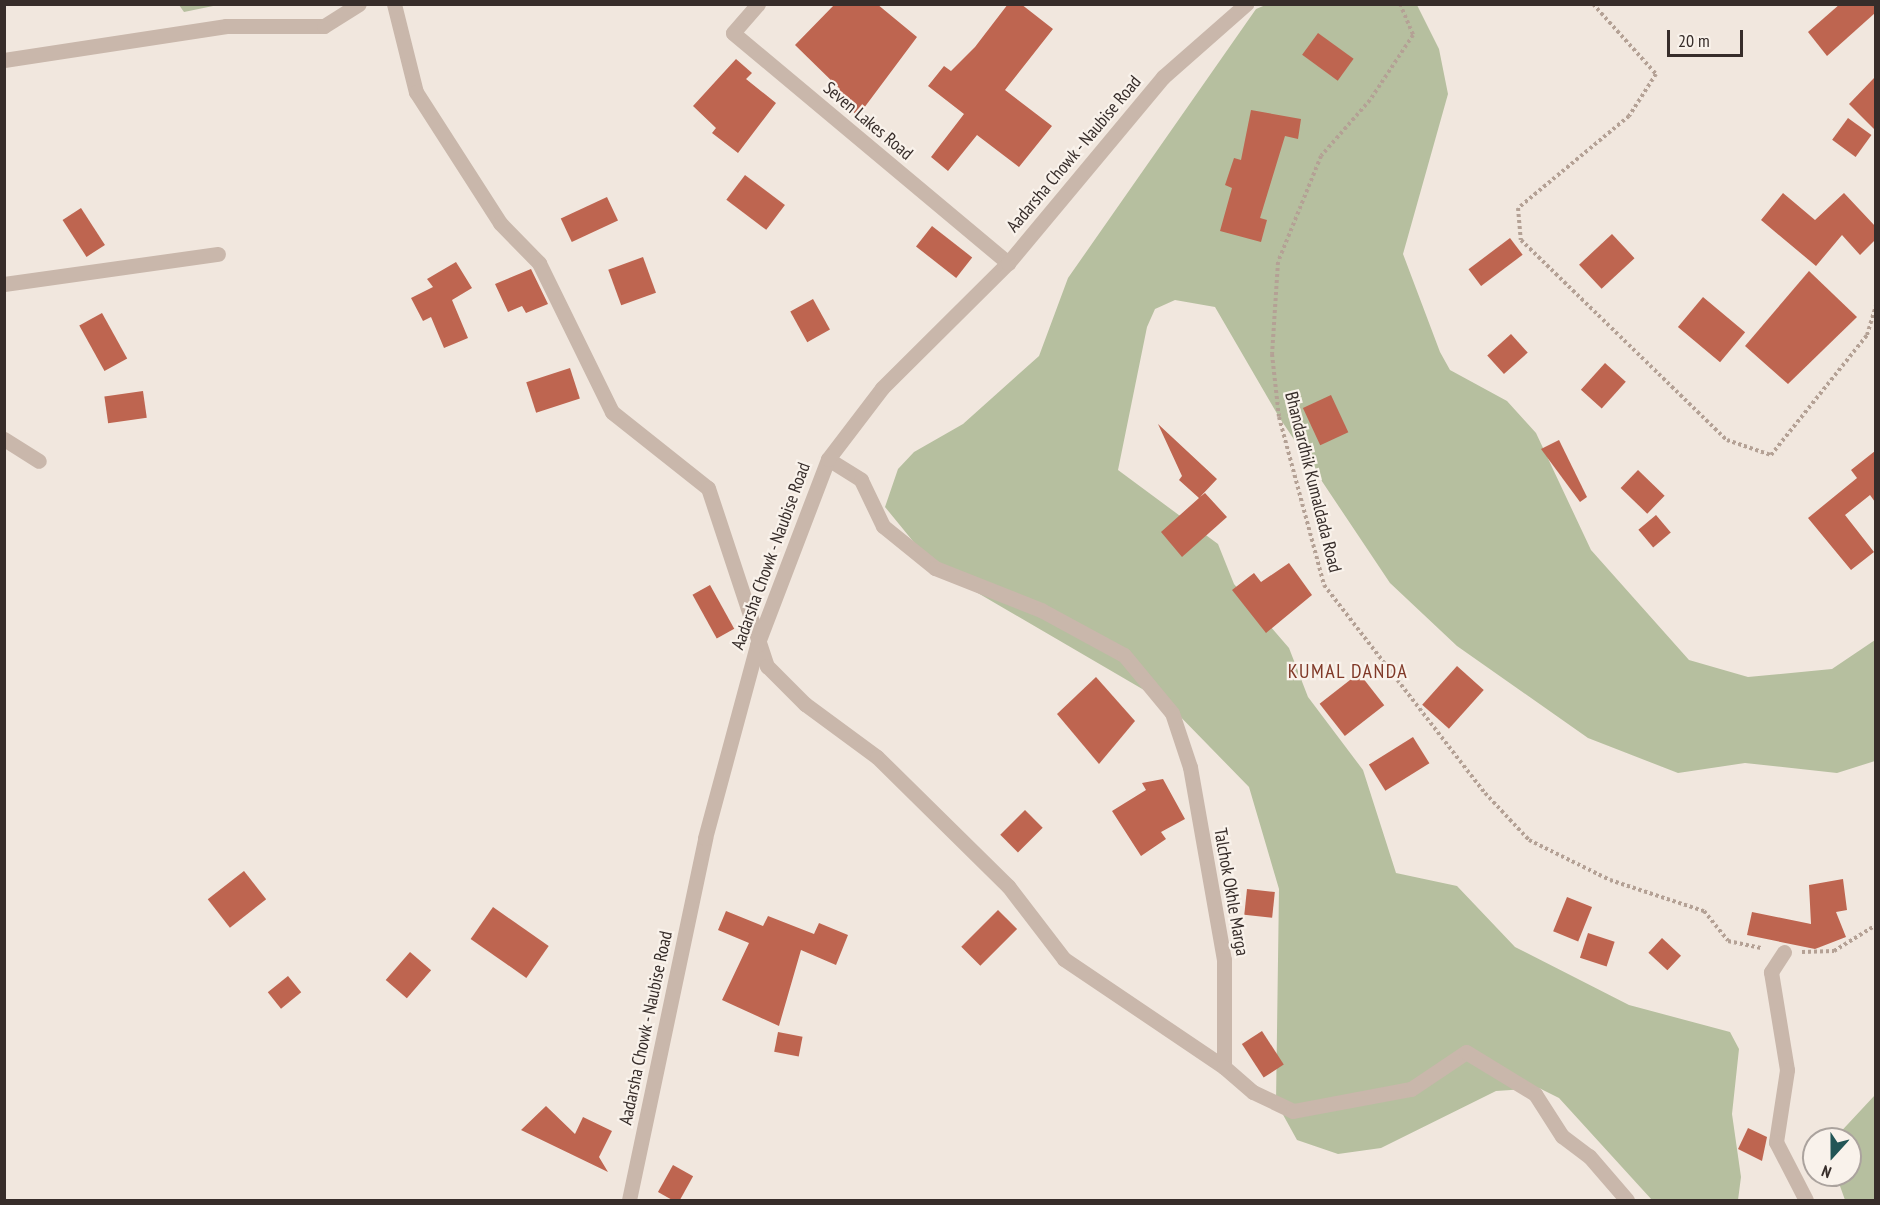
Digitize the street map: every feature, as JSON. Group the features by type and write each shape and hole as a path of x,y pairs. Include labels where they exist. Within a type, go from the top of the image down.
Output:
{"street":[{"path":"4,60 226,26 324,26 359,4"},
{"path":"394,4 416,92 500,223 539,263 612,412 708,488 758,645 779,679 877,757 1008,886 1064,959 1224,1067 1253,1092 1293,1111 1411,1089 1466,1052 1534,1094 1562,1136 1589,1156 1627,1200"},
{"name":"Seven Lakes Road","path":"758,4 733,33 1008,263"},
{"name":"Aadarsha Chowk - Naubise Road","path":"629,1200 705,838 758,645 828,459 882,388 1008,263 1163,77 1246,4"},
{"path":"4,284 218,254"},
{"path":"4,439 39,461"},
{"name":"Talchok Okhle Marga","path":"828,459 861,480 883,526 935,568 1041,610 1124,655 1172,714 1190,767 1224,960 1224,1067"},
{"path":"1784,952 1771,972 1787,1070 1776,1142 1806,1200"}],"path":[{"name":"Bhandardhik Kumaldada Road","path":"1400,4 1413,35 1370,100 1321,156 1278,262 1272,354 1279,417 1324,585 1478,784 1529,840 1610,880 1704,911 1728,941 1784,952 1834,951 1875,925"},
{"path":"1593,4 1656,74 1629,116 1518,208 1521,240 1727,440 1771,455 1867,335 1875,305"}],"green space":[{"path":"1268,4 1417,5 1439,49 1448,94 1403,254 1440,352 1450,370 1507,401 1536,433 1591,550 1689,660 1748,677 1832,669 1875,640 1875,761 1837,773 1745,763 1678,773 1588,738 1457,646 1390,583 1279,417 1215,307 1175,300 1155,309 1147,327 1118,470 1218,544 1234,584 1289,648 1308,697 1363,770 1396,873 1457,886 1515,947 1629,1005 1730,1032 1739,1049 1732,1114 1741,1177 1738,1200 1652,1200 1559,1098 1539,1088 1496,1091 1381,1148 1338,1154 1297,1140 1276,1102 1279,889 1249,787 1168,704 935,568 885,507 898,469 914,452 963,424 1039,356 1068,278 1256,9"},
{"path":"179,5 218,5 184,12"},
{"path":"1875,1095 1875,1200 1845,1200 1840,1187 1862,1187 1862,1127 1845,1127"}],"building":[{"path":"835,4 877,4 917,37 858,116 834,95 840,89 795,45"},
{"path":"1008,4 1021,4 1053,29 1005,90 1052,126 1019,167 977,135 948,171 931,157 964,114 928,86 944,66 951,71 975,47"},
{"path":"1840,4 1875,4 1875,13 1827,56 1808,32"},
{"path":"1318,33 1354,59 1338,81 1302,55"},
{"path":"736,59 752,73 746,79 776,103 738,153 712,133 716,128 693,106"},
{"path":"1875,77 1875,130 1849,104"},
{"path":"1251,110 1301,119 1298,139 1285,136 1260,218 1267,220 1261,242 1220,231 1232,188 1225,185 1234,158 1241,160"},
{"path":"1848,118 1871,135 1856,157 1832,140"},
{"path":"745,175 785,205 766,230 726,200"},
{"path":"1783,193 1815,220 1844,193 1875,226 1875,240 1860,255 1842,235 1816,266 1761,220"},
{"path":"607,197 618,221 572,242 561,219"},
{"path":"81,208 105,245 87,257 63,220"},
{"path":"932,226 972,257 956,278 916,246"},
{"path":"1612,234 1635,258 1602,289 1579,265"},
{"path":"1510,238 1523,255 1481,286 1468,269"},
{"path":"643,257 656,293 621,305 608,270"},
{"path":"456,262 472,288 452,300 468,338 444,348 431,317 423,321 411,298 433,287 427,279"},
{"path":"531,269 548,304 526,313 522,306 508,312 495,284"},
{"path":"1809,271 1857,317 1788,384 1745,346"},
{"path":"1703,297 1745,332 1720,362 1678,327"},
{"path":"813,299 830,330 807,342 790,312"},
{"path":"102,313 127,358 104,371 79,326"},
{"path":"1511,334 1528,353 1504,374 1487,355"},
{"path":"1605,363 1626,382 1602,408 1581,390"},
{"path":"570,368 580,398 536,413 526,382"},
{"path":"143,391 147,418 108,423 104,396"},
{"path":"1331,395 1348,432 1320,445 1303,408"},
{"path":"1158,424 1217,479 1200,497 1205,493 1227,517 1182,557 1161,532 1199,498 1179,480 1182,476"},
{"path":"1559,440 1587,497 1580,502 1541,449"},
{"path":"1875,451 1875,502 1870,495 1845,515 1874,552 1851,570 1808,518 1857,478 1851,470"},
{"path":"1638,470 1665,496 1647,514 1621,488"},
{"path":"1656,515 1671,533 1653,547 1638,530"},
{"path":"1289,563 1312,595 1266,633 1232,590 1254,573 1261,582"},
{"path":"710,585 734,629 717,638 693,595"},
{"path":"1457,666 1484,690 1449,729 1422,705"},
{"path":"1359,673 1384,705 1345,736 1320,704"},
{"path":"1096,677 1135,721 1099,764 1057,714"},
{"path":"1413,737 1429,763 1385,791 1369,765"},
{"path":"1163,779 1185,819 1161,832 1166,839 1141,856 1112,811 1146,790 1142,783"},
{"path":"1025,810 1043,828 1018,852 1000,835"},
{"path":"244,871 266,899 230,928 208,899"},
{"path":"1843,879 1847,910 1836,912 1846,937 1815,949 1747,935 1752,912 1811,924 1809,885"},
{"path":"1247,889 1275,892 1272,918 1244,915"},
{"path":"1567,897 1592,907 1578,941 1553,931"},
{"path":"493,907 549,946 526,978 471,939"},
{"path":"998,910 1017,929 980,966 961,947"},
{"path":"726,911 763,926 768,916 814,934 819,923 848,935 836,965 801,950 779,1026 722,1000 749,943 718,930"},
{"path":"1588,933 1615,942 1607,966 1580,958"},
{"path":"1662,938 1681,956 1667,970 1648,953"},
{"path":"410,952 431,970 407,998 386,980"},
{"path":"288,976 301,992 281,1009 268,992"},
{"path":"1262,1031 1284,1065 1264,1078 1242,1044"},
{"path":"778,1032 803,1037 799,1056 774,1052"},
{"path":"546,1106 575,1134 583,1117 612,1131 599,1157 608,1172 521,1130"},
{"path":"1748,1128 1767,1137 1762,1161 1738,1149"},
{"path":"673,1165 693,1176 680,1200 672,1200 658,1192"}],"district":[{"name":"KUMAL DANDA","path":"1348,671"}]}
